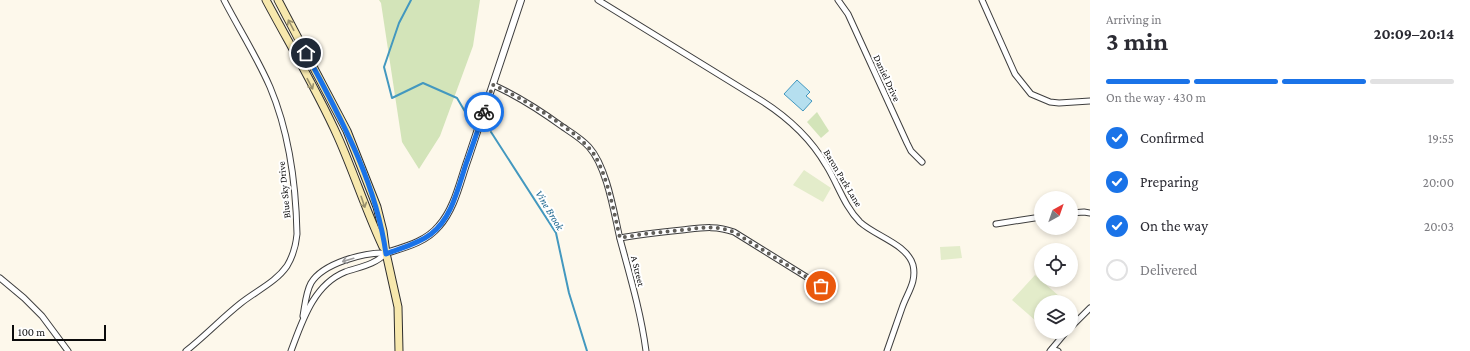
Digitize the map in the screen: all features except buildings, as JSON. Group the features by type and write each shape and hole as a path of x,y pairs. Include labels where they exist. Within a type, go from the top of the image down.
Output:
{"main road":[{"path":"266,0 337,136 369,217 386,254 392,274 398,307 399,351"},
{"path":"278,0 331,100 356,152 377,207 383,231 386,254"}],"street":[{"name":"Blue Sky Drive","path":"186,351 193,348 243,302 280,274 292,256 296,245 297,234 290,158 283,124 275,100 262,71 224,0"},
{"path":"292,351 302,322 314,298 329,281 344,273 374,262 386,254 425,238 439,227 444,220 453,200 493,85 520,0"},
{"name":"Baron Park Lane","path":"598,0 781,114 806,138 826,163 843,198 860,222 907,254 914,272 913,284 903,306 887,351"},
{"name":"Daniel Drive","path":"838,0 848,14 911,151 922,162"},
{"path":"982,0 1015,74 1031,94 1050,102 1059,103 1090,101"},
{"name":"A Street","path":"493,85 512,94 580,138 590,148 598,161 603,173 620,238 641,322 646,351"},
{"path":"1078,212 1090,213"},
{"path":"996,224 1034,218"},
{"path":"620,238 708,227 724,228 734,232 821,286"},
{"path":"302,322 308,290 320,273 337,263 370,254 386,254"},
{"path":"0,278 24,298 42,316 68,351"},
{"path":"1078,320 1090,308"},
{"path":"1051,350 1060,339"},
{"path":"1051,350 1058,351"}],"green space":[{"path":"379,0 480,0 473,46 440,136 419,169 402,142 381,3"},
{"path":"817,112 829,131 821,138 807,122"},
{"path":"804,170 831,188 823,202 793,185"},
{"path":"960,246 962,258 941,260 940,247"},
{"path":"1034,276 1034,287 1049,287 1058,295 1034,295 1034,319 1012,300"}],"water":[{"path":"797,80 810,92 806,96 812,101 803,111 784,94"}],"waterway":[{"name":"Vine Brook","path":"411,0 399,23 384,67 392,98 423,83 457,98 470,120"},
{"name":"Vine Brook","path":"491,132 556,233 569,293 587,351"}],"way so far":[{"path":"484,112 493,85 522,100 580,138 590,148 600,165 620,238 708,227 724,228 734,232 821,286"}],"route":[{"path":"306,53 347,131 360,163 377,207 383,231 386,254 425,238 439,227 444,220 449,211 484,112"}]}
